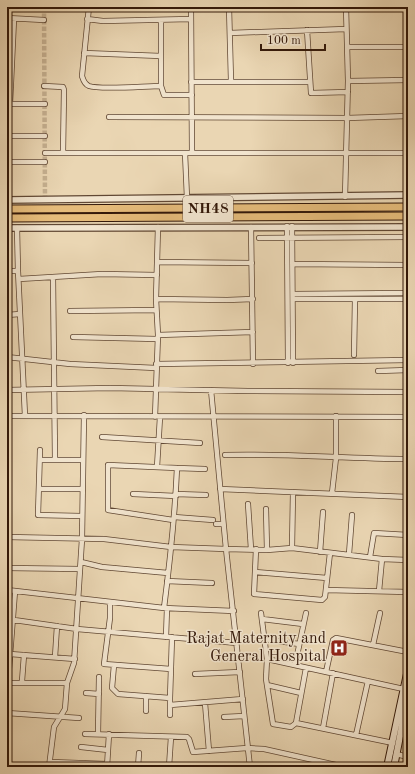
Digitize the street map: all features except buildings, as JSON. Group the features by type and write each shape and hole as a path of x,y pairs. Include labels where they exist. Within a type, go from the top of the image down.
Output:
{"highway":[{"name":"NH48","path":"7,210 408,207"},
{"name":"NH48","path":"7,218 408,216"}],"main road":[{"path":"387,767 406,689 408,669"},
{"path":"394,767 396,754 405,725 408,695"}],"street":[{"path":"89,7 82,76 85,83 88,86 161,86"},
{"path":"191,7 192,153"},
{"path":"229,7 231,81"},
{"path":"345,197 348,92 346,8 394,7"},
{"path":"7,18 44,20"},
{"path":"14,19 8,104 45,104"},
{"path":"87,20 191,19"},
{"path":"161,20 161,86 164,95 192,95"},
{"path":"230,33 346,28"},
{"path":"307,30 310,90 313,94 348,92"},
{"path":"347,47 408,47"},
{"path":"84,53 161,56"},
{"path":"348,81 408,80"},
{"path":"192,82 309,82"},
{"path":"44,86 63,87 64,90 63,153"},
{"path":"108,117 347,118 408,116"},
{"path":"7,136 45,136"},
{"path":"45,153 408,153"},
{"path":"185,153 187,198"},
{"path":"7,162 45,162"},
{"path":"7,200 345,197 408,195"},
{"path":"290,226 291,363"},
{"path":"7,228 89,229 290,226 408,227"},
{"path":"157,467 159,440 155,389 157,337 156,262 158,227"},
{"path":"251,227 253,364"},
{"path":"17,228 25,416"},
{"path":"260,238 408,237"},
{"path":"290,238 293,264 294,297 291,363"},
{"path":"156,262 252,263"},
{"path":"293,264 406,264"},
{"path":"7,271 18,271"},
{"path":"19,279 102,274 157,275"},
{"path":"53,278 55,460"},
{"path":"294,297 408,293"},
{"path":"294,297 408,299"},
{"path":"156,299 253,299"},
{"path":"354,356 355,299"},
{"path":"70,311 156,310"},
{"path":"7,315 20,314"},
{"path":"74,337 157,337 253,332"},
{"path":"7,357 55,362 156,366 408,360"},
{"path":"378,371 408,370"},
{"path":"7,390 155,389 408,392"},
{"path":"211,390 212,416 223,524 234,611 250,767"},
{"path":"49,767 51,762 54,727 66,704 67,683 75,659 82,539 81,516 84,415"},
{"path":"7,416 408,417"},
{"path":"332,493 336,458 336,416"},
{"path":"102,437 200,443"},
{"path":"40,450 38,515 40,517 81,516"},
{"path":"224,455 281,454 336,458 408,459"},
{"path":"40,460 83,460"},
{"path":"205,469 108,465 108,510 223,524"},
{"path":"170,714 171,669 166,608 177,468"},
{"path":"40,489 82,490"},
{"path":"220,489 408,497"},
{"path":"292,548 293,492"},
{"path":"133,494 206,495"},
{"path":"248,504 254,549 254,594 322,600 325,597 330,553"},
{"path":"266,510 268,550"},
{"path":"320,552 323,512"},
{"path":"349,554 352,515"},
{"path":"370,557 374,533 408,535"},
{"path":"7,537 104,539 171,547 268,550 292,548 382,559 408,560"},
{"path":"379,591 382,559"},
{"path":"81,562 102,568 168,573"},
{"path":"7,568 80,569"},
{"path":"255,572 327,578"},
{"path":"167,581 212,583"},
{"path":"7,590 166,608 234,611"},
{"path":"7,695 10,654 9,620 14,590"},
{"path":"326,590 408,592"},
{"path":"110,602 104,664 171,669"},
{"path":"261,613 267,660 267,685 273,724 291,727 296,723 306,668"},
{"path":"295,666 306,613"},
{"path":"373,645 380,613"},
{"path":"262,619 303,624"},
{"path":"9,620 77,629 237,643"},
{"path":"55,658 56,626"},
{"path":"326,672 334,640 336,638 408,652"},
{"path":"264,639 299,644"},
{"path":"10,654 75,659"},
{"path":"22,681 24,655"},
{"path":"267,660 406,689"},
{"path":"114,665 112,688 118,694 170,698"},
{"path":"195,674 240,672"},
{"path":"323,728 333,673"},
{"path":"98,734 99,677"},
{"path":"8,683 22,681 67,683"},
{"path":"356,735 368,681"},
{"path":"267,685 301,693"},
{"path":"86,693 99,694"},
{"path":"146,696 146,711"},
{"path":"170,704 243,700"},
{"path":"205,703 209,751"},
{"path":"7,713 60,718 79,718"},
{"path":"224,717 244,716"},
{"path":"296,723 394,743"},
{"path":"85,734 186,738 190,739 193,752 247,748 264,749 345,767"},
{"path":"51,762 107,766 110,734"},
{"path":"168,767 171,737"},
{"path":"81,747 108,750"},
{"path":"138,767 139,754"},
{"path":"396,754 408,757"},
{"path":"311,767 312,760"},
{"path":"7,766 33,767"}],"tunnel":[{"path":"44,7 45,200"}],"place":[{"name":"Rajat Maternity and General Hospital","path":"339,648"}]}
